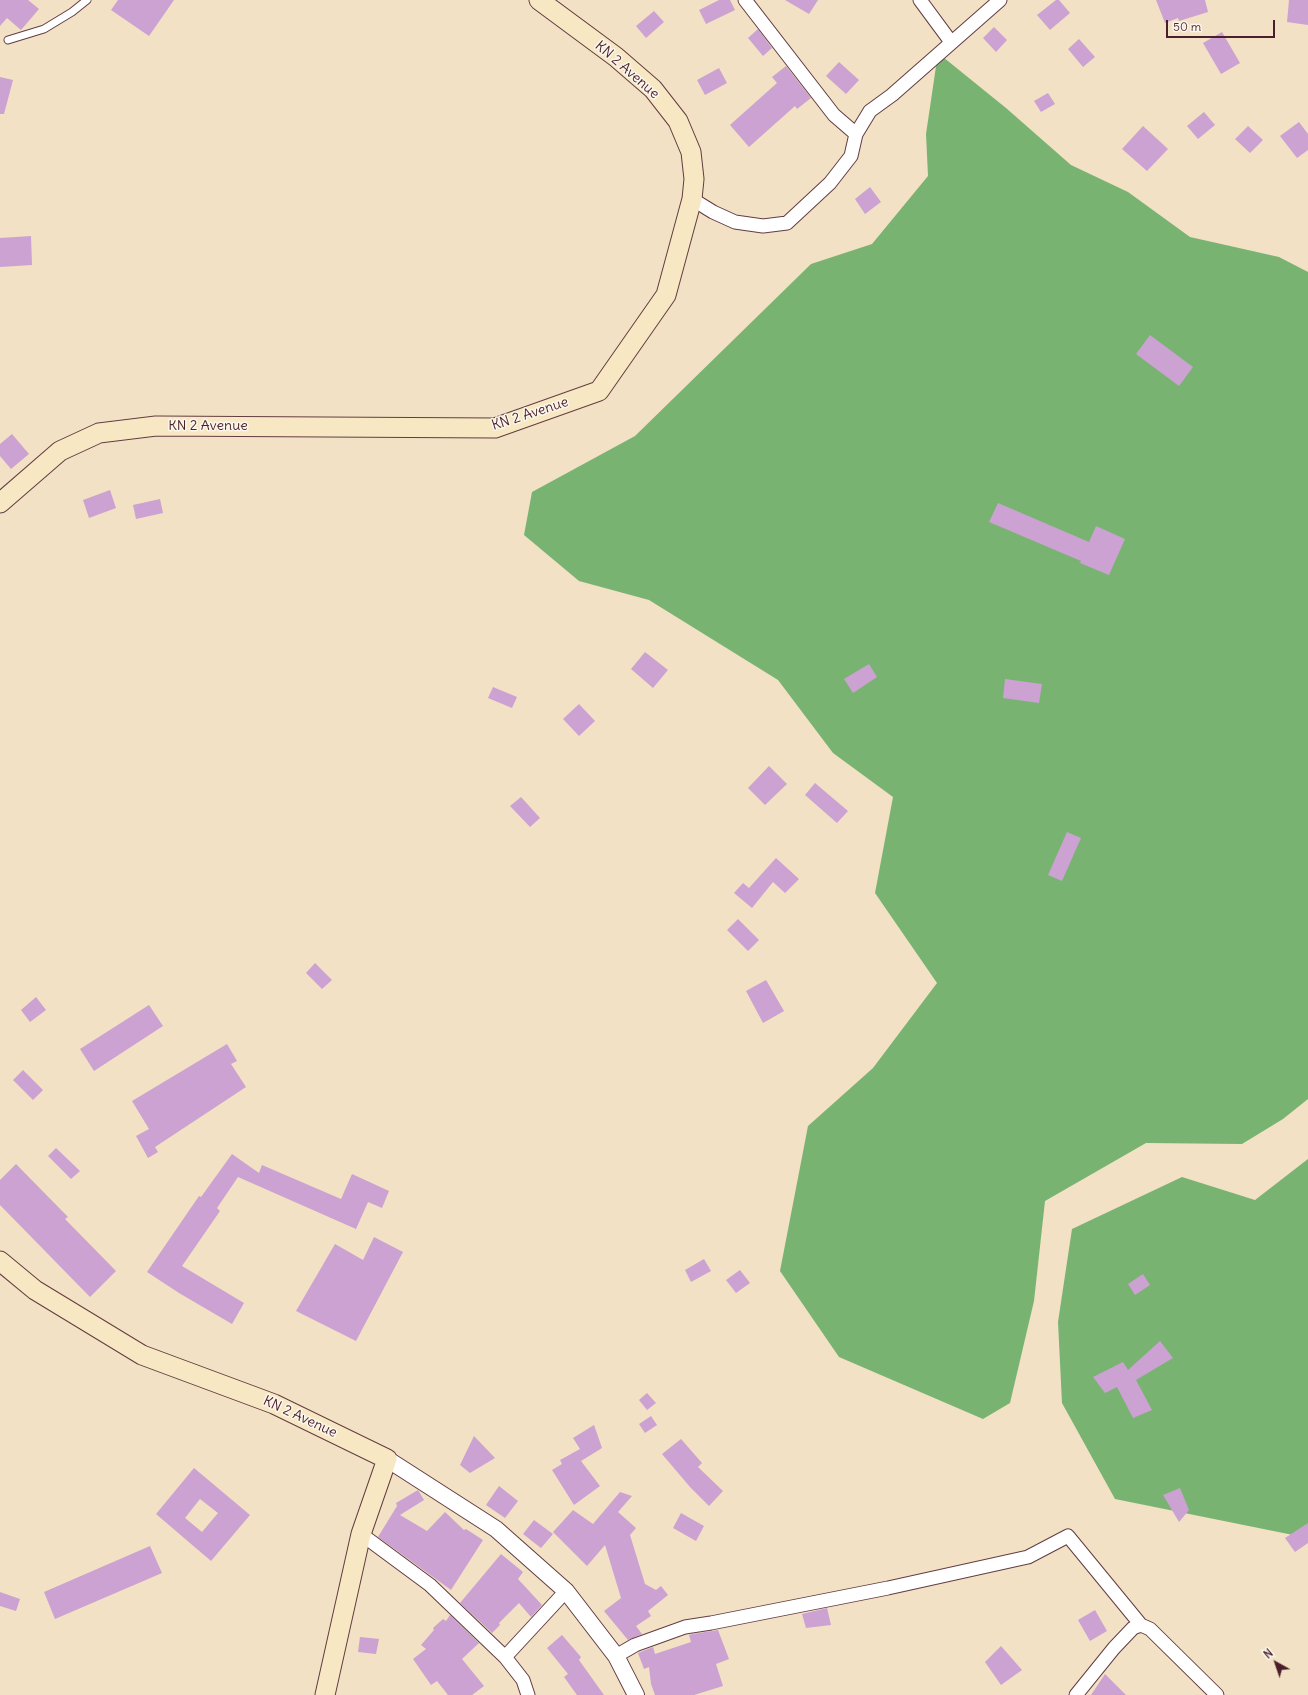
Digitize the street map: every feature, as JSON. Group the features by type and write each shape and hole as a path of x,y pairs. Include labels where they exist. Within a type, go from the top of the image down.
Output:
{"main road":[{"name":"KN 2 Avenue","path":"0,503 60,451 99,433 156,426 495,428 599,391 666,295 692,199 694,179 691,152 678,121 653,89 622,62 539,0"},
{"name":"KN 2 Avenue","path":"0,1261 35,1290 142,1355 274,1404 387,1459"},
{"path":"325,1695 361,1534 387,1459"}],"street":[{"path":"745,0 834,115 856,134"},
{"path":"920,0 951,42"},
{"path":"692,199 713,212 735,222 763,226 787,223 830,183 851,156 856,134 870,111 892,95 1000,0"},
{"path":"387,1459 496,1529 566,1591 616,1656 636,1695"},
{"path":"361,1534 430,1586 505,1657 523,1680 528,1695"},
{"path":"616,1656 635,1645 685,1627 880,1589 1028,1557 1068,1536 1141,1625 1150,1629 1217,1695"},
{"path":"505,1657 566,1591"},
{"path":"1076,1695 1132,1628 1141,1625"}],"lane":[{"path":"8,40 44,29 72,12 87,0"}],"green space":[{"path":"938,53 1006,108 1071,165 1128,192 1190,237 1279,257 1308,272 1308,1099 1283,1119 1242,1144 1146,1143 1045,1201 1034,1301 1010,1403 983,1419 839,1357 780,1271 808,1126 873,1068 937,983 875,893 893,797 833,753 778,680 649,600 579,581 524,535 532,492 635,436 811,264 872,244 928,176 926,134"},
{"path":"1308,1159 1308,1538 1115,1499 1062,1403 1058,1322 1072,1229 1182,1177 1255,1200"}],"building":[{"path":"0,0 28,0 39,9 21,30 7,18 0,26"},
{"path":"118,0 174,0 149,36 111,10"},
{"path":"719,0 730,0 735,10 706,24 699,10"},
{"path":"785,0 818,0 809,14"},
{"path":"1056,0 1059,0 1070,13 1050,30 1037,15"},
{"path":"1156,0 1205,0 1208,12 1179,21 1178,18 1165,23"},
{"path":"1289,0 1308,0 1308,25 1287,22"},
{"path":"654,11 664,22 646,38 636,26"},
{"path":"994,27 1007,40 996,52 983,38"},
{"path":"758,29 772,48 763,56 748,38"},
{"path":"1222,32 1240,63 1221,74 1203,43"},
{"path":"1079,39 1095,57 1083,67 1068,49"},
{"path":"839,62 859,80 846,94 826,76"},
{"path":"786,66 811,98 797,109 795,106 749,147 730,125 777,83 772,77"},
{"path":"719,68 727,83 705,95 697,80"},
{"path":"0,77 13,80 4,114 0,114"},
{"path":"1048,93 1055,104 1041,112 1034,101"},
{"path":"1204,112 1215,125 1198,139 1187,126"},
{"path":"1299,122 1308,134 1308,150 1297,158 1280,136"},
{"path":"1143,126 1168,149 1147,171 1122,149"},
{"path":"1248,126 1263,140 1250,153 1235,139"},
{"path":"870,187 881,202 865,214 855,199"},
{"path":"31,236 32,265 0,267 0,238"},
{"path":"1150,335 1193,367 1179,386 1136,354"},
{"path":"12,434 29,454 11,469 0,456 0,444"},
{"path":"110,490 116,508 89,518 83,500"},
{"path":"160,499 163,513 136,519 133,505"},
{"path":"998,503 1089,542 1096,526 1125,539 1109,575 1080,563 1081,561 989,522"},
{"path":"645,652 668,670 653,688 631,669"},
{"path":"869,664 877,677 853,693 844,679"},
{"path":"1005,679 1042,684 1039,703 1003,698"},
{"path":"493,687 517,697 512,708 488,698"},
{"path":"579,704 595,721 579,736 563,719"},
{"path":"769,766 787,784 765,805 748,788"},
{"path":"815,783 848,811 837,823 805,795"},
{"path":"521,797 540,818 530,827 510,806"},
{"path":"1067,832 1081,838 1062,881 1048,875"},
{"path":"776,858 799,879 785,893 773,882 752,908 734,893 743,883 749,888"},
{"path":"738,919 759,940 748,951 727,930"},
{"path":"315,963 332,980 322,989 306,973"},
{"path":"766,980 784,1011 763,1023 746,991"},
{"path":"36,997 46,1010 30,1022 21,1010"},
{"path":"149,1005 163,1026 94,1071 80,1049"},
{"path":"227,1044 237,1061 231,1064 246,1087 155,1147 158,1152 148,1158 136,1136 149,1129 132,1101"},
{"path":"23,1070 43,1090 33,1100 13,1080"},
{"path":"56,1148 80,1171 71,1179 48,1156"},
{"path":"232,1154 259,1173 262,1165 341,1199 352,1174 389,1191 382,1208 368,1202 356,1229 238,1177 217,1208 220,1211 182,1266 244,1303 232,1324 179,1293 147,1272 199,1196 201,1197"},
{"path":"16,1164 68,1217 65,1219 116,1271 90,1297 0,1205 0,1180"},
{"path":"374,1237 403,1252 356,1341 296,1311 335,1244 363,1260"},
{"path":"704,1259 711,1271 691,1282 685,1270"},
{"path":"740,1270 750,1283 736,1293 726,1280"},
{"path":"1143,1274 1150,1285 1135,1295 1128,1284"},
{"path":"1160,1341 1173,1358 1136,1380 1152,1410 1133,1418 1117,1387 1105,1393 1093,1377 1123,1362 1128,1370"},
{"path":"647,1393 656,1403 647,1410 639,1400"},
{"path":"651,1416 657,1425 645,1433 639,1424"},
{"path":"594,1425 602,1448 581,1461 600,1486 574,1505 552,1470 562,1464 560,1460 580,1449 573,1438"},
{"path":"474,1436 495,1458 470,1473 460,1465"},
{"path":"681,1439 702,1463 698,1467 723,1491 709,1506 690,1487 662,1454"},
{"path":"194,1468 250,1515 211,1561 156,1514","holes":["200,1499 218,1513 202,1532 185,1518"]},
{"path":"499,1486 518,1501 505,1518 486,1505"},
{"path":"1180,1488 1189,1510 1179,1522 1163,1495"},
{"path":"418,1490 424,1500 400,1515 427,1531 445,1512 464,1530 466,1529 483,1540 451,1590 378,1537 397,1506 396,1503"},
{"path":"620,1492 632,1496 618,1512 636,1528 630,1535 645,1584 656,1590 661,1586 668,1595 648,1611 651,1616 636,1626 642,1634 628,1640 604,1611 621,1598 605,1545 587,1566 553,1532 573,1510 593,1524"},
{"path":"681,1513 704,1526 696,1541 673,1528"},
{"path":"534,1520 553,1534 541,1548 523,1534"},
{"path":"1308,1523 1308,1543 1295,1552 1285,1538"},
{"path":"150,1546 162,1573 55,1619 44,1592"},
{"path":"501,1554 523,1572 518,1579 542,1605 531,1617 519,1603 499,1623 500,1625 492,1633 460,1603"},
{"path":"0,1592 20,1599 16,1611 0,1606"},
{"path":"827,1608 831,1625 806,1628 802,1614"},
{"path":"1095,1610 1107,1631 1090,1641 1078,1620"},
{"path":"450,1615 479,1643 462,1659 484,1686 472,1695 448,1695 437,1681 431,1685 413,1659 426,1649 421,1645 434,1630 433,1628 443,1619 446,1621"},
{"path":"718,1630 729,1659 716,1664 723,1686 694,1695 655,1695 651,1684 649,1667 644,1669 638,1653 653,1647 655,1654 691,1642 689,1635"},
{"path":"562,1635 581,1657 579,1660 604,1695 577,1695 564,1677 568,1674 547,1648"},
{"path":"360,1637 379,1639 376,1654 358,1652"},
{"path":"1001,1646 1022,1670 1001,1685 985,1662"},
{"path":"1105,1674 1126,1695 1091,1695"}]}
